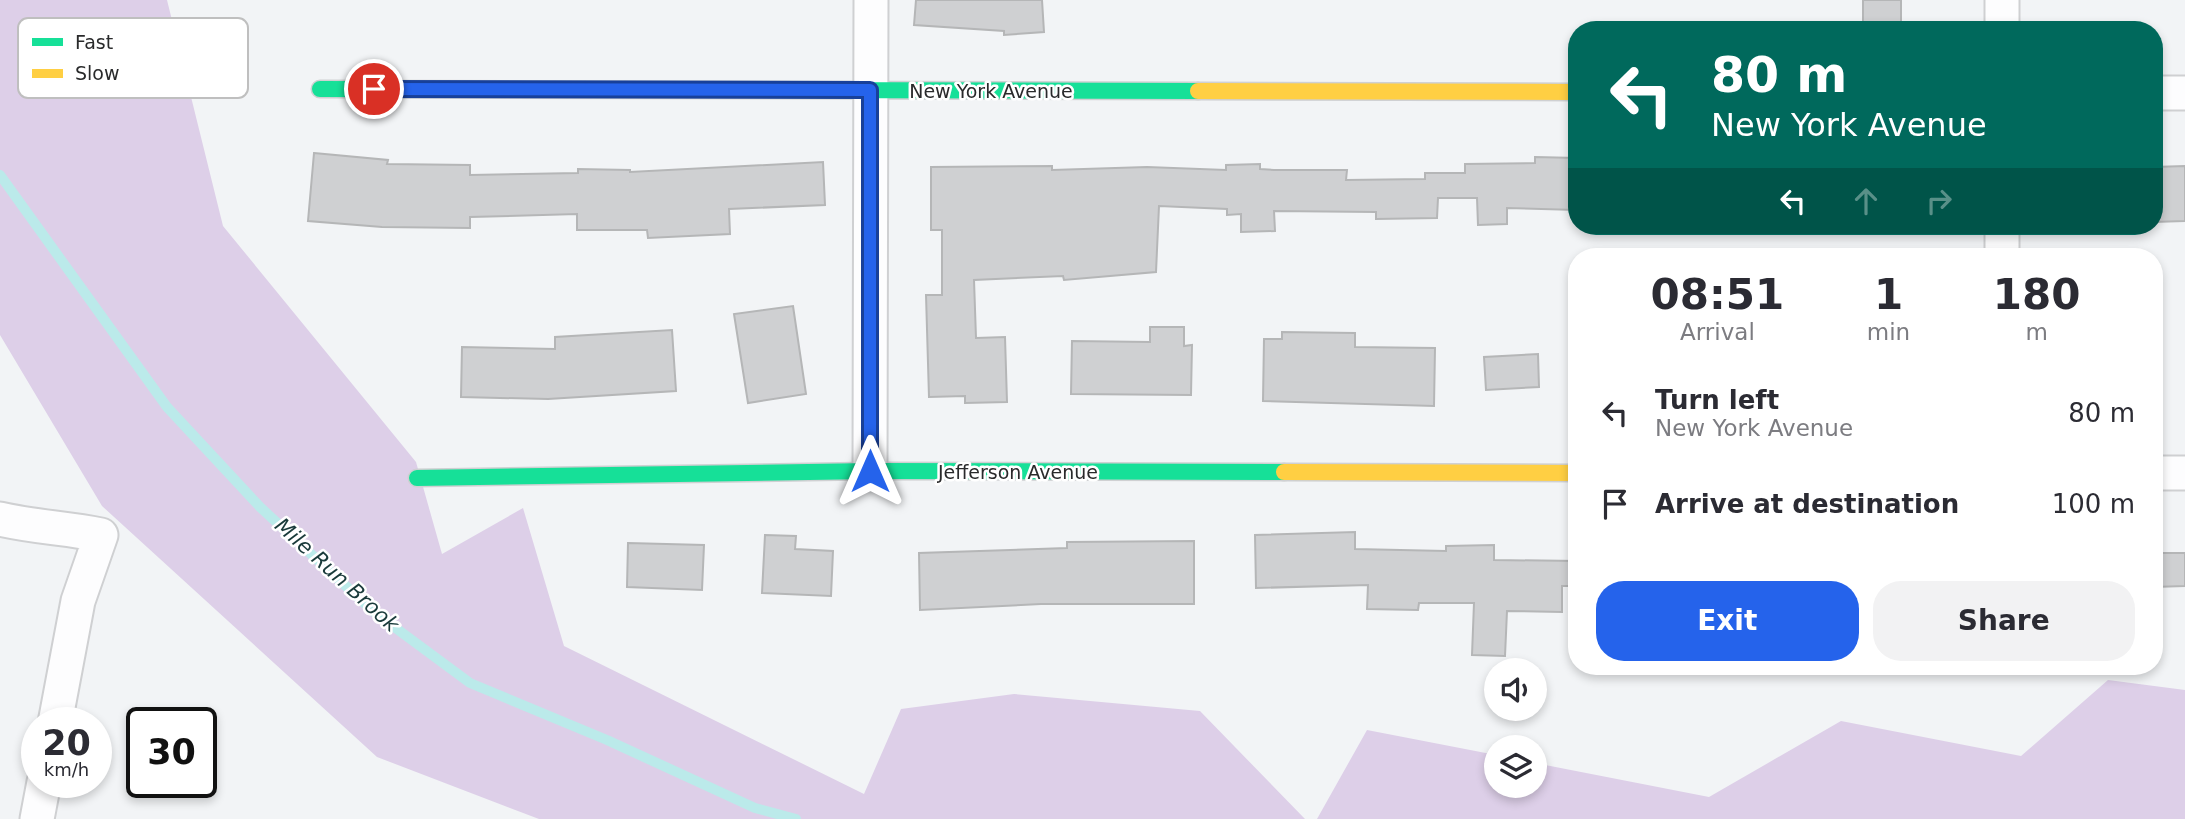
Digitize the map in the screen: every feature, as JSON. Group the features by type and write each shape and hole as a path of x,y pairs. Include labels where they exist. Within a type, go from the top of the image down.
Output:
{"street":[{"path":"870,471 871,0"},
{"path":"2002,0 2002,21"},
{"name":"New York Avenue","path":"320,89 1568,92"},
{"path":"2163,93 2185,93"},
{"name":"Jefferson Avenue","path":"417,478 870,471 1568,472"},
{"path":"2163,473 2185,473"},
{"path":"0,519 37,528 60,527 101,535 78,601 58,707"},
{"path":"37,819 41,798"}],"shaded area":[{"path":"0,0 167,0 171,18 18,18 18,98 191,98 223,226 416,462 442,554 523,508 564,646 864,794 901,709 1014,694 1200,711 1305,819 539,819 377,757 102,506 0,335"},
{"path":"2108,680 2185,690 2185,819 1317,819 1367,730 1484,753 1484,798 1547,798 1547,765 1709,797 1841,721 2021,756"}],"building":[{"path":"916,0 1042,0 1044,32 1004,35 1004,31 914,25"},
{"path":"1863,0 1901,0 1901,21 1863,21"},
{"path":"314,153 388,160 387,164 470,165 470,175 578,173 578,169 630,172 823,162 825,205 729,209 730,234 648,238 647,230 577,230 577,214 470,217 470,228 382,227 308,221"},
{"path":"1535,157 1568,158 1568,210 1507,208 1507,224 1478,225 1477,198 1438,198 1437,218 1376,219 1376,212 1274,211 1275,231 1241,232 1241,214 1227,215 1227,209 1159,206 1156,272 1064,280 1063,276 974,280 976,338 1005,337 1007,402 965,403 965,396 929,397 926,295 942,295 942,230 931,230 931,167 1052,166 1052,170 1147,167 1226,170 1226,165 1260,164 1260,169 1274,170 1347,170 1346,180 1425,179 1425,173 1465,173 1465,164 1535,163"},
{"path":"2185,166 2185,221 2163,222 2163,167"},
{"path":"793,306 806,394 748,403 734,314"},
{"path":"1150,327 1184,327 1184,346 1192,345 1191,395 1071,394 1072,341 1150,342"},
{"path":"672,330 676,391 548,399 461,397 462,347 555,349 555,337"},
{"path":"1282,332 1355,333 1355,347 1435,348 1434,406 1263,401 1264,339 1282,339"},
{"path":"1538,354 1539,387 1486,390 1484,357"},
{"path":"1355,532 1355,549 1446,551 1446,546 1494,545 1494,560 1568,561 1568,586 1562,586 1562,612 1507,611 1505,656 1472,655 1474,603 1419,603 1418,610 1367,609 1368,585 1256,588 1255,535"},
{"path":"765,535 796,536 795,549 833,551 831,596 762,593"},
{"path":"1194,541 1194,604 1041,604 920,610 919,553 1067,548 1067,542"},
{"path":"628,543 704,545 702,590 627,587"},
{"path":"2163,553 2185,553 2185,586 2163,587"}],"waterway":[{"name":"Mile Run Brook","path":"0,175 167,407 260,507 374,612 470,683 607,740 755,808 796,819"}],"traffic: fast":[{"path":"320,89 1198,91"},
{"path":"417,478 870,471 1284,472"}],"traffic: slow":[{"path":"1198,91 1568,92"},
{"path":"1284,472 1568,473"}],"route":[{"path":"374,89 870,90 870,471"}]}
